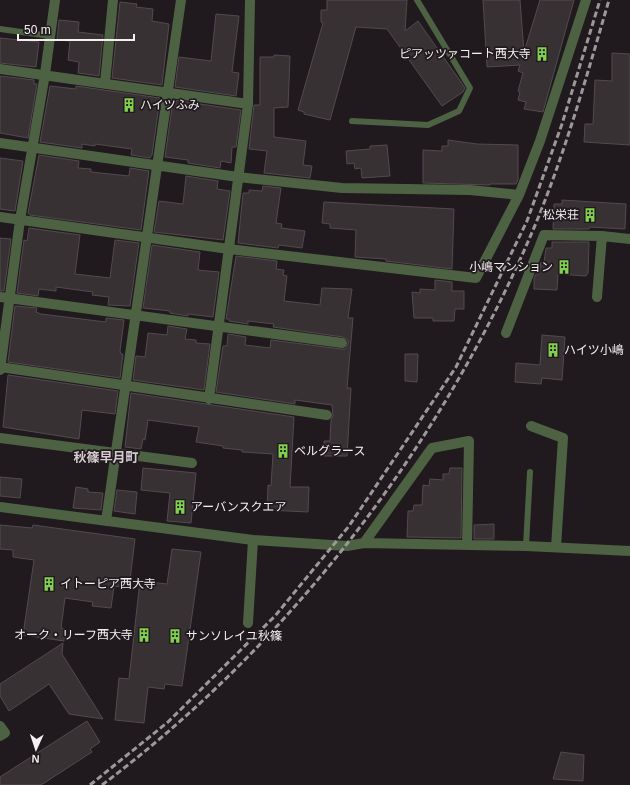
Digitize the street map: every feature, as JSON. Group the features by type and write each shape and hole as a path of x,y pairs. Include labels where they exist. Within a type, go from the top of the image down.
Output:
{"street":[{"path":"0,370 5,297 45,74 55,0"},
{"path":"105,83 113,0"},
{"path":"106,521 181,0"},
{"path":"209,399 248,104 250,0"},
{"path":"0,217 229,249 476,278 519,195 542,134 586,0"},
{"path":"0,68 168,91 248,104"},
{"path":"0,143 238,177 342,188 470,190 519,195"},
{"path":"506,332 544,235 602,236 630,239"},
{"path":"597,297 602,236"},
{"path":"5,297 342,343"},
{"path":"0,367 209,399 327,415"},
{"path":"531,426 562,438 556,547"},
{"path":"0,438 192,463"},
{"path":"364,543 432,448 469,441 467,545"},
{"path":"0,507 253,540 347,546 364,543 526,546 630,551"},
{"path":"248,623 253,540"},
{"path":"0,726 5,733 0,736"}],"lane":[{"path":"352,121 428,125 459,111 470,88 417,0"},
{"path":"0,29 50,36"},
{"path":"526,546 530,472"}],"building":[{"path":"327,0 407,0 405,31 418,21 465,88 463,92 442,106 387,29 356,27 330,120 304,114 304,112 298,110 323,23 321,22 321,10 327,10"},
{"name":"ピアッツァコート西大寺","path":"483,0 520,0 524,52 540,0 574,0 543,112 524,109 526,102 518,100 520,92 518,91 523,73 518,71 520,65 487,67"},
{"path":"120,2 137,4 136,7 153,9 152,21 169,24 162,85 112,78"},
{"path":"216,14 239,16 232,72 239,73 236,96 175,87 179,57 211,61"},
{"path":"59,20 79,22 78,32 103,35 99,76 78,73 79,62 68,60 70,41 57,40"},
{"path":"0,38 39,42 36,67 0,63"},
{"path":"612,53 630,54 630,145 584,142 585,124 593,124 595,80 612,81"},
{"path":"274,55 290,56 288,107 274,108 274,137 306,141 303,165 312,166 310,178 264,173 267,151 249,149 254,105 260,105 260,57 274,57"},
{"path":"0,76 34,80 34,84 37,84 28,138 0,133"},
{"path":"50,86 76,89 76,86 160,98 152,155 150,158 131,155 132,149 95,144 95,146 82,144 82,148 40,142"},
{"path":"173,100 241,110 236,147 232,147 231,163 221,161 220,168 188,163 188,160 165,157"},
{"path":"448,140 477,144 518,145 518,180 516,184 490,185 423,183 423,150 442,151 442,146 448,146"},
{"path":"387,145 390,176 362,178 361,168 355,169 354,163 347,164 346,151 370,149 370,146"},
{"path":"39,155 79,161 78,168 91,169 91,172 129,176 130,168 149,171 141,230 30,215 28,213"},
{"path":"0,158 23,161 15,211 0,209"},
{"path":"186,176 218,181 217,189 230,191 223,240 154,232 159,201 183,204"},
{"path":"263,186 281,188 276,223 282,224 281,228 305,231 302,248 279,245 278,248 238,243 243,193 249,193 249,190 262,191"},
{"name":"松栄荘","path":"562,200 626,204 625,229 590,227 589,229 553,229 554,204 562,204"},
{"path":"324,202 454,209 452,269 386,261 386,259 355,257 356,230 330,228 330,224 322,223"},
{"path":"29,228 80,235 75,274 110,278 115,240 139,243 130,306 108,305 109,297 92,295 93,292 56,287 56,291 39,289 38,296 17,293 24,240 27,241"},
{"path":"0,238 11,239 4,291 0,291"},
{"name":"小嶋マンション","path":"552,242 589,242 588,273 586,276 558,274 557,290 534,289 534,278 536,274 539,274 541,262 544,262 546,248 552,248"},
{"path":"152,245 200,252 198,270 219,272 213,317 188,314 188,316 170,313 170,311 143,308"},
{"path":"236,256 277,261 276,269 284,270 283,275 287,276 284,301 320,305 322,288 352,289 348,318 353,318 347,388 351,388 347,456 324,456 324,441 330,441 331,420 333,416 332,405 295,400 295,404 216,392 223,346 227,346 228,334 246,337 245,345 270,348 271,340 341,349 345,349 348,344 348,340 343,337 273,327 274,324 248,321 248,324 229,321 229,319 226,319"},
{"path":"435,280 452,282 452,291 464,291 464,309 455,309 454,321 433,321 433,318 414,318 412,292 420,293 420,289 435,290"},
{"path":"15,306 37,308 36,312 41,314 106,322 106,318 124,320 120,351 121,354 123,354 120,378 8,362"},
{"path":"168,326 187,329 185,339 196,340 196,343 210,344 204,390 133,380 136,356 145,357 148,333 167,335"},
{"name":"ハイツ小嶋","path":"542,335 565,337 562,380 542,378 541,384 515,382 516,363 540,365"},
{"path":"405,354 418,354 417,382 405,381"},
{"path":"8,375 118,391 115,414 82,410 79,439 3,427"},
{"path":"131,393 294,417 290,487 309,487 308,512 267,510 268,485 271,486 273,454 242,452 242,450 223,448 223,446 196,442 199,427 148,420 145,440 143,439 141,449 125,447"},
{"name":"アーバンスクエア","path":"143,468 196,473 191,523 167,521 170,493 141,490"},
{"path":"450,468 462,468 461,538 407,537 408,511 413,511 414,505 422,505 423,485 429,486 430,479 443,480 443,474 449,474"},
{"path":"0,477 22,479 20,498 0,496"},
{"path":"76,487 88,489 88,492 103,493 101,510 73,508"},
{"path":"117,490 137,492 135,514 114,511"},
{"path":"494,524 494,539 474,539 474,525"},
{"name":"イトーピア西大寺","path":"0,525 32,528 33,525 135,539 129,588 114,586 111,608 92,606 93,602 65,598 61,628 65,629 64,641 23,635 34,560 13,557 13,550 0,549"},
{"path":"172,549 201,552 182,686 165,684 164,689 148,687 144,723 115,720 119,678 129,679 140,581 167,584"},
{"path":"63,643 62,654 103,719 69,714 49,684 9,711 0,696 0,684"},
{"path":"87,721 100,742 90,749 92,752 41,785 0,785 0,777"},
{"path":"561,752 584,755 583,781 553,779"}],"railway":[{"path":"90,785 168,722 275,616 349,526 456,367 527,221 562,124 600,0"},
{"path":"102,785 171,729 237,668 299,602 356,532 408,459 456,383 499,304 536,223 557,168 609,0"}],"place":[{"name":"ピアッツァコート西大寺","path":"542,54"},
{"name":"ハイツふみ","path":"129,105"},
{"name":"松栄荘","path":"590,215"},
{"name":"小嶋マンション","path":"564,267"},
{"name":"ハイツ小嶋","path":"553,350"},
{"name":"ベルグラース","path":"283,451"},
{"name":"アーバンスクエア","path":"180,507"},
{"name":"イトーピア西大寺","path":"49,584"},
{"name":"オーク・リーフ西大寺","path":"144,635"},
{"name":"サンソレイユ秋篠","path":"175,636"}],"district":[{"name":"秋篠早月町","path":"106,457"}]}
